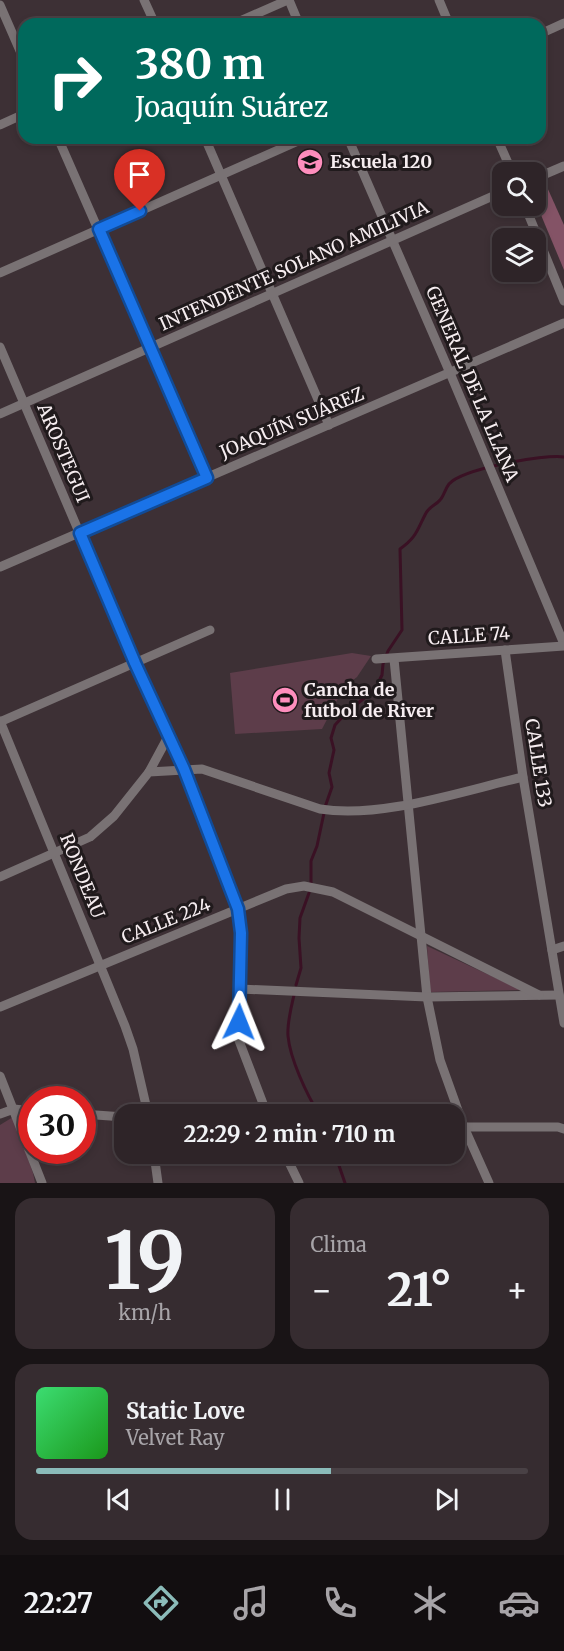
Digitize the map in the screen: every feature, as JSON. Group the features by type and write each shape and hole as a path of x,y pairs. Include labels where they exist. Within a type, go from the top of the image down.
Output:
{"street":[{"path":"144,0 152,18"},
{"path":"246,18 289,0 296,18"},
{"path":"439,0 446,18"},
{"path":"0,5 18,46"},
{"path":"546,31 564,23"},
{"path":"0,125 18,117"},
{"path":"61,144 207,478"},
{"path":"208,144 329,425"},
{"path":"0,273 291,144"},
{"name":"GENERAL DE LA LLANA","path":"351,144 564,645"},
{"path":"500,144 508,162"},
{"path":"546,174 564,166"},
{"name":"INTENDENTE SOLANO AMILIVIA","path":"0,414 492,196"},
{"path":"529,216 564,301"},
{"name":"JOAQUÍN SUÁREZ","path":"0,567 564,323"},
{"name":"AROSTEGUI","path":"0,346 135,663 184,769 238,909 241,933 238,1038 263,1104"},
{"path":"0,722 210,630"},
{"name":"CALLE 74","path":"409,804 386,659 564,645"},
{"name":"CALLE 133","path":"504,650 564,1023"},
{"name":"RONDEAU","path":"0,722 101,965 133,1049 146,1104"},
{"path":"0,877 90,837 114,816 149,772 169,735"},
{"path":"149,772 202,769 320,809 336,812 409,804 523,777"},
{"path":"409,804 427,997 440,1060 452,1104"},
{"name":"CALLE 224","path":"0,1007 286,889 304,886 333,892 539,995"},
{"path":"552,950 564,946"},
{"path":"240,989 427,997 559,995"},
{"path":"0,1076 15,1109 42,1183"},
{"path":"0,1114 18,1109"},
{"path":"96,1115 114,1116"},
{"path":"465,1127 562,1126"},
{"path":"465,1138 489,1183"},
{"path":"155,1164 158,1183"},
{"path":"290,1164 299,1183"}],"shaded area":[{"name":"Cancha de futbol de River","path":"352,653 371,656 357,677 344,687 322,729 235,734 230,673"},
{"path":"427,946 517,988 519,990 430,992"},
{"path":"13,1117 18,1131 18,1164 30,1164 35,1183 0,1183 0,1125"}],"building":[{"path":"546,187 564,225 564,270 541,216 546,216"}],"waterway":[{"path":"325,807 332,787 329,773 334,750 331,738 335,725 375,689 382,675 388,651 402,630 400,549 413,537 427,511 443,497 449,484 457,478 503,464 539,458 564,457"},
{"path":"311,884 311,861 317,846 324,813"},
{"path":"296,985 301,968 300,918 309,893"},
{"path":"294,995 288,1026 289,1045 313,1104"},
{"path":"338,1164 345,1183"}],"place":[{"name":"Escuela 120","path":"310,162"},
{"name":"Cancha de futbol de River","path":"285,700"}],"route":[{"path":"140,211 99,229 207,478 80,533 135,663 184,769 238,909 241,933 239,1022"}]}
